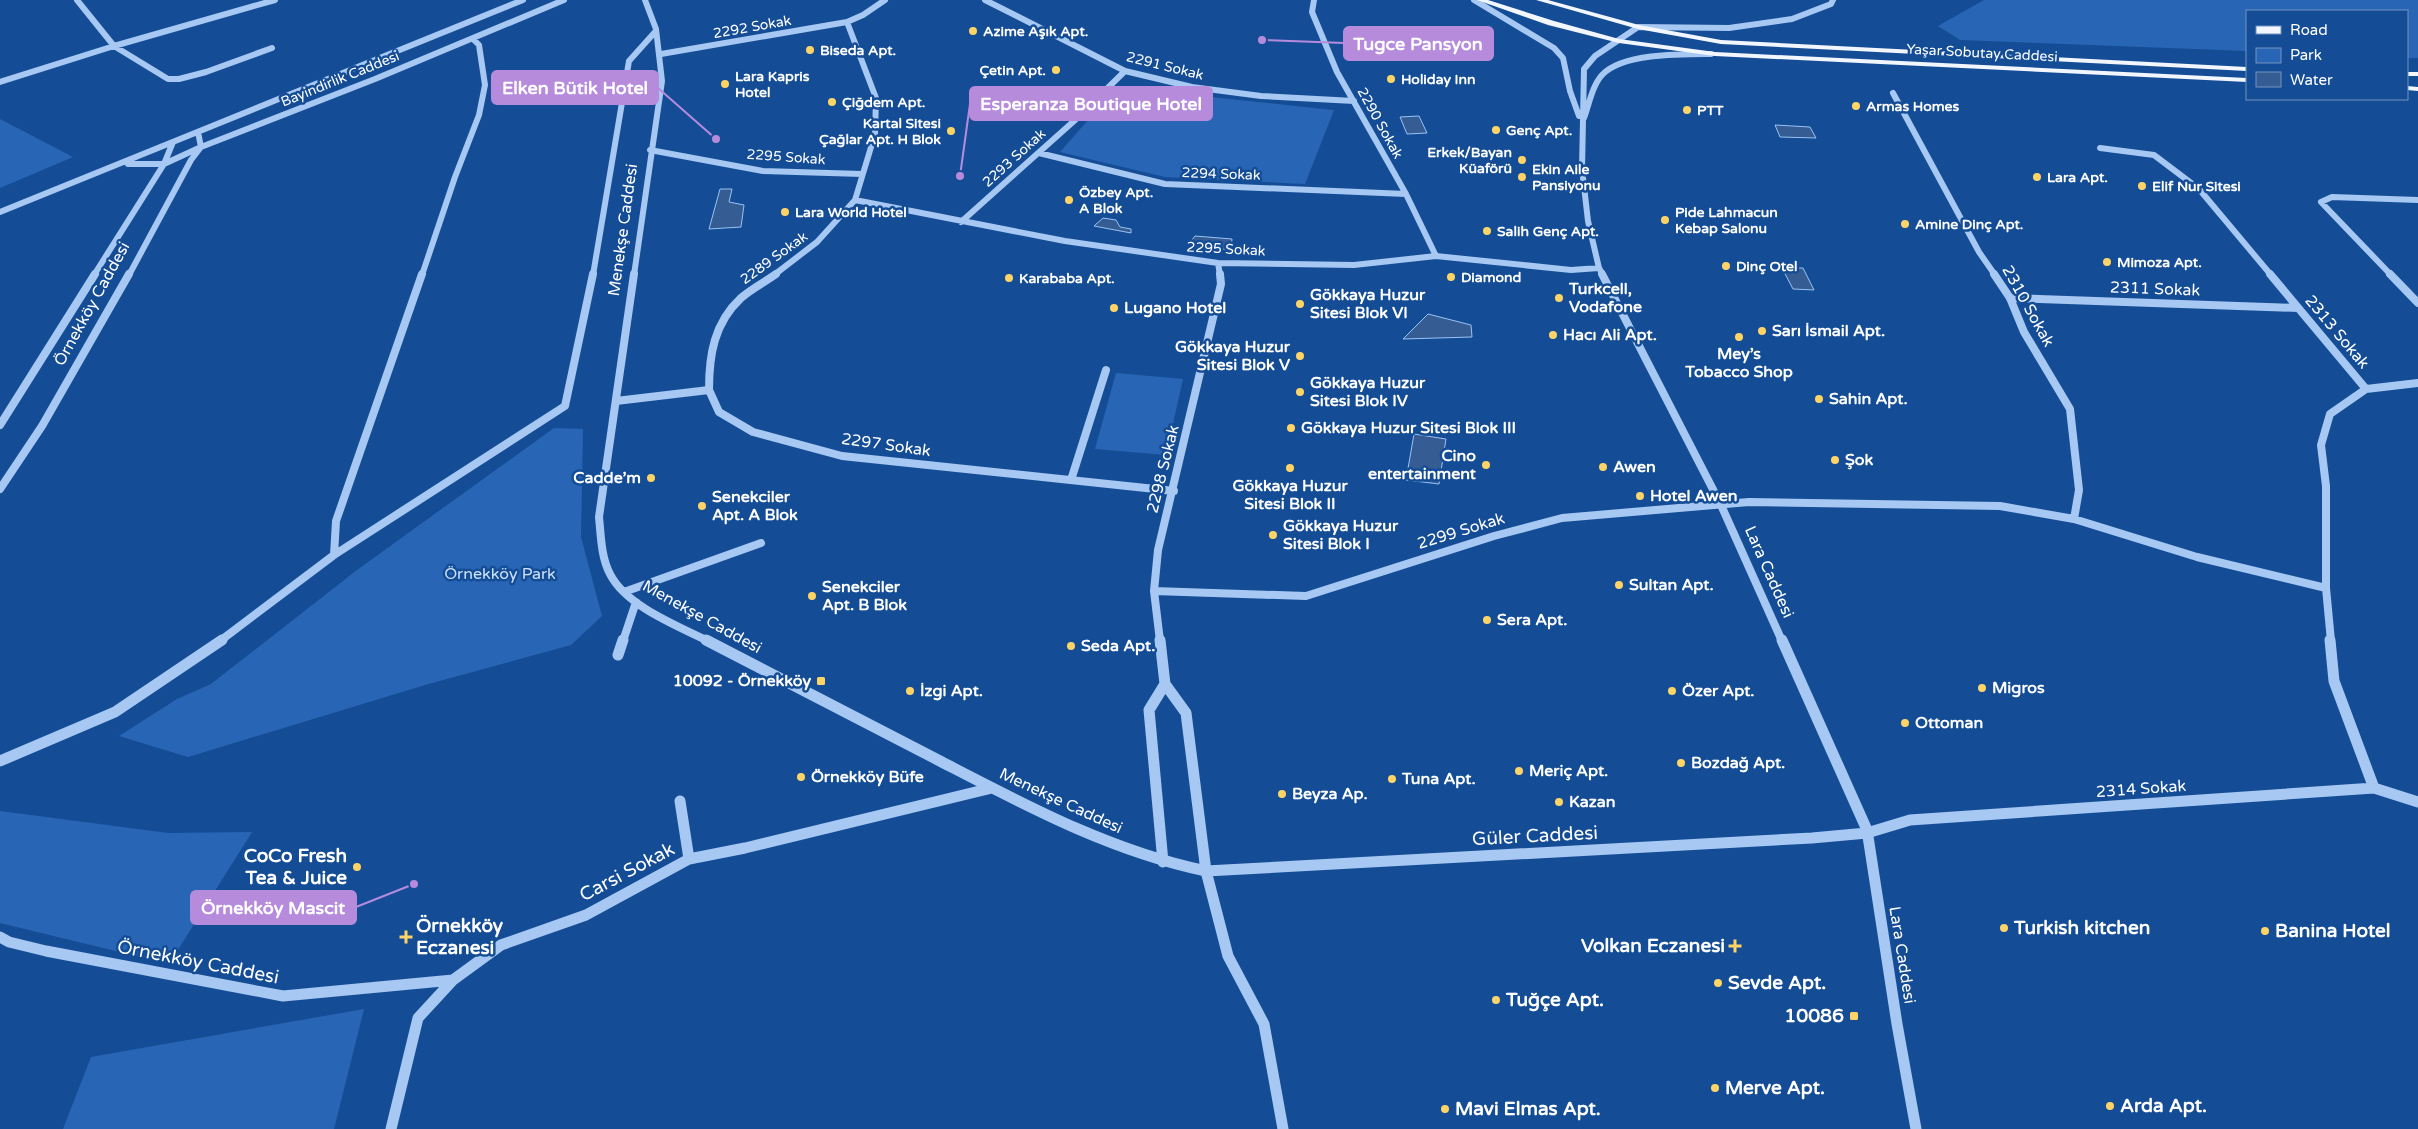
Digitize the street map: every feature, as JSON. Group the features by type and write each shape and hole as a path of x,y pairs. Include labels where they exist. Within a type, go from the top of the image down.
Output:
{"main road":[{"name":"Yaşar Sobutay Caddesi","path":"1482,0 1550,23 1619,41 1715,54 2246,80"},
{"path":"1540,0 1638,27 1693,38 1758,46 2246,69"}],"street":[{"path":"77,0 114,46 168,79 179,79 272,48"},
{"path":"0,82 114,46 275,0"},
{"name":"Bayindirlik Caddesi","path":"0,212 523,0"},
{"name":"Bayindirlik Caddesi","path":"122,164 164,164 201,147 473,39 564,0"},
{"name":"Menekşe Caddesi","path":"645,0 654,14 655,32 661,54 662,81 650,150 599,517 604,564 610,578 636,602 992,788 1106,842 1163,862 1206,871"},
{"path":"847,22 864,15 885,0"},
{"name":"2291 Sokak","path":"985,0 1124,70 1192,87 1251,95 1354,101"},
{"name":"2290 Sokak","path":"1314,0 1312,12 1337,72 1406,194 1436,256"},
{"name":"Lara Caddesi","path":"1474,0 1540,38 1554,48 1563,58 1570,91 1582,123 1582,169 1588,221 1600,268 1721,505 1866,833 1916,1129"},
{"path":"1582,123 1584,69 1595,56 1638,27 1729,28 1792,19 1831,4 1833,0"},
{"name":"2292 Sokak","path":"661,54 847,22"},
{"name":"2289 Sokak","path":"709,390 709,361 717,330 740,298 791,264 817,242 855,200 875,134 876,98 847,22"},
{"path":"0,761 115,712 170,677 245,624 334,555 565,406 591,289 629,61 655,32"},
{"path":"334,555 336,521 388,376 455,177 479,115 485,85 479,45 473,39"},
{"path":"1582,123 1602,75 1615,66 1642,58 1715,54"},
{"name":"2293 Sokak","path":"962,222 1039,153 1124,70"},
{"name":"2310 Sokak","path":"1893,93 1979,252 2010,298 2024,332 2070,408 2079,490 2074,519"},
{"path":"198,132 201,147"},
{"name":"Örnekköy Caddesi","path":"0,425 164,164 173,142"},
{"name":"Örnekköy Caddesi","path":"0,489 42,426 112,306 191,160 201,147"},
{"name":"2313 Sokak","path":"2100,148 2154,155 2199,189 2366,389 2330,414 2321,445 2326,486 2326,588 2334,681 2374,788"},
{"name":"2295 Sokak","path":"650,150 763,171 862,174"},
{"name":"2294 Sokak","path":"1039,153 1165,184 1406,194"},
{"path":"2418,200 2332,197 2321,202 2418,303"},
{"name":"2295 Sokak","path":"855,200 962,222 1158,256 1218,263 1354,266 1436,256 1571,270 1600,268"},
{"name":"2298 Sokak","path":"1218,263 1221,284 1174,491 1158,550 1154,591 1165,684 1186,713 1206,871 1228,956 1264,1024 1282,1129"},
{"name":"2311 Sokak","path":"2010,298 2298,308"},
{"path":"1071,480 1106,370"},
{"path":"2366,389 2418,382"},
{"path":"616,401 709,390"},
{"name":"2297 Sokak","path":"709,390 719,412 753,432 842,456 936,468 1174,491"},
{"path":"1721,505 1750,502 2000,506 2074,519 2197,557 2326,588"},
{"name":"2299 Sokak","path":"1154,591 1306,596 1494,536 1562,518 1721,505"},
{"path":"624,592 761,542"},
{"path":"618,655 636,602"},
{"path":"1163,862 1149,710 1165,684"},
{"name":"Carsi Sokak","path":"391,1129 418,1018 453,980 501,945 586,915 689,859 745,848 992,788"},
{"name":"2314 Sokak","path":"1866,833 1910,820 2374,788 2418,802"},
{"path":"680,801 689,859"},
{"name":"Güler Caddesi","path":"1206,871 1866,833"},
{"name":"Örnekköy Caddesi","path":"0,937 9,942 46,951 283,996 453,980"}],"green space":[{"path":"1984,0 2418,0 2418,58 2408,58 2408,10 2246,10 2246,51 1960,40 1938,26"},
{"path":"1117,87 1334,110 1305,184 1165,177 1060,152"},
{"path":"0,119 73,157 0,188"},
{"path":"1116,373 1183,379 1166,455 1095,449"},
{"name":"Örnekköy Park","path":"554,428 583,429 581,537 602,616 571,645 425,685 188,757 119,736 177,699 211,684 357,570"},
{"path":"0,811 168,833 252,832 169,964 0,923"},
{"path":"364,1009 334,1129 63,1129 91,1057"}],"water":[{"path":"1419,116 1427,133 1407,134 1400,117"},
{"path":"1775,125 1810,127 1816,138 1780,137"},
{"path":"720,189 732,189 729,202 744,205 741,227 709,229"},
{"path":"1103,218 1116,220 1120,227 1131,229 1131,233 1094,226"},
{"path":"1195,236 1232,239 1231,250 1188,245"},
{"path":"1782,268 1803,268 1814,290 1793,289"},
{"path":"1428,314 1471,325 1472,337 1403,339"},
{"path":"1414,434 1446,439 1439,484 1406,480"}],"place":[{"name":"Azime Aşık Apt.","path":"973,31"},
{"name":"Tugce Pansyon","path":"1262,40"},
{"name":"Biseda Apt.","path":"810,50"},
{"name":"Çetin Apt.","path":"1056,70"},
{"name":"Holiday Inn","path":"1391,79"},
{"name":"Lara Kapris Hotel","path":"725,84"},
{"name":"Çiğdem Apt.","path":"832,102"},
{"name":"Armas Homes","path":"1856,106"},
{"name":"PTT","path":"1687,110"},
{"name":"Genç Apt.","path":"1496,130"},
{"name":"Kartal Sitesi Çağlar Apt. H Blok","path":"951,131"},
{"name":"Elken Bütik Hotel","path":"716,139"},
{"name":"Erkek/Bayan Küaförü","path":"1522,160"},
{"name":"Esperanza Boutique Hotel","path":"960,176"},
{"name":"Ekin Aile Pansiyonu","path":"1522,177"},
{"name":"Lara Apt.","path":"2037,177"},
{"name":"Elif Nur Sitesi","path":"2142,186"},
{"name":"Özbey Apt. A Blok","path":"1069,200"},
{"name":"Lara World Hotel","path":"785,212"},
{"name":"Pide Lahmacun Kebap Salonu","path":"1665,220"},
{"name":"Amine Dinç Apt.","path":"1905,224"},
{"name":"Salih Genç Apt.","path":"1487,231"},
{"name":"Mimoza Apt.","path":"2107,262"},
{"name":"Dinç Otel","path":"1726,266"},
{"name":"Diamond","path":"1451,277"},
{"name":"Karababa Apt.","path":"1009,278"},
{"name":"Turkcell, Vodafone","path":"1559,298"},
{"name":"Gökkaya Huzur Sitesi Blok VI","path":"1300,304"},
{"name":"Lugano Hotel","path":"1114,308"},
{"name":"Sarı İsmail Apt.","path":"1762,331"},
{"name":"Hacı Ali Apt.","path":"1553,335"},
{"name":"Mey’s Tobacco Shop","path":"1739,337"},
{"name":"Gökkaya Huzur Sitesi Blok V","path":"1300,356"},
{"name":"Gökkaya Huzur Sitesi Blok IV","path":"1300,392"},
{"name":"Sahin Apt.","path":"1819,399"},
{"name":"Gökkaya Huzur Sitesi Blok III","path":"1291,428"},
{"name":"Şok","path":"1835,460"},
{"name":"Cino entertainment","path":"1486,465"},
{"name":"Awen","path":"1603,467"},
{"name":"Gökkaya Huzur Sitesi Blok II","path":"1290,468"},
{"name":"Cadde’m","path":"651,478"},
{"name":"Hotel Awen","path":"1640,496"},
{"name":"Senekciler Apt. A Blok","path":"702,506"},
{"name":"Gökkaya Huzur Sitesi Blok I","path":"1273,535"},
{"name":"Sultan Apt.","path":"1619,585"},
{"name":"Senekciler Apt. B Blok","path":"812,596"},
{"name":"Sera Apt.","path":"1487,620"},
{"name":"Seda Apt.","path":"1071,646"},
{"name":"10092 - Örnekköy","path":"821,681"},
{"name":"Migros","path":"1982,688"},
{"name":"İzgi Apt.","path":"910,691"},
{"name":"Özer Apt.","path":"1672,691"},
{"name":"Ottoman","path":"1905,723"},
{"name":"Bozdağ Apt.","path":"1681,763"},
{"name":"Meriç Apt.","path":"1519,771"},
{"name":"Örnekköy Büfe","path":"801,777"},
{"name":"Tuna Apt.","path":"1392,779"},
{"name":"Beyza Ap.","path":"1282,794"},
{"name":"Kazan","path":"1559,802"},
{"name":"CoCo Fresh Tea & Juice","path":"357,867"},
{"name":"Örnekköy Mascit","path":"414,884"},
{"name":"Turkish kitchen","path":"2004,928"},
{"name":"Banina Hotel","path":"2265,931"},
{"name":"Örnekköy Eczanesi","path":"406,937"},
{"name":"Volkan Eczanesi","path":"1735,946"},
{"name":"Sevde Apt.","path":"1718,983"},
{"name":"Tuğçe Apt.","path":"1496,1000"},
{"name":"10086","path":"1854,1016"},
{"name":"Merve Apt.","path":"1715,1088"},
{"name":"Arda Apt.","path":"2110,1106"},
{"name":"Mavi Elmas Apt.","path":"1445,1109"}]}
